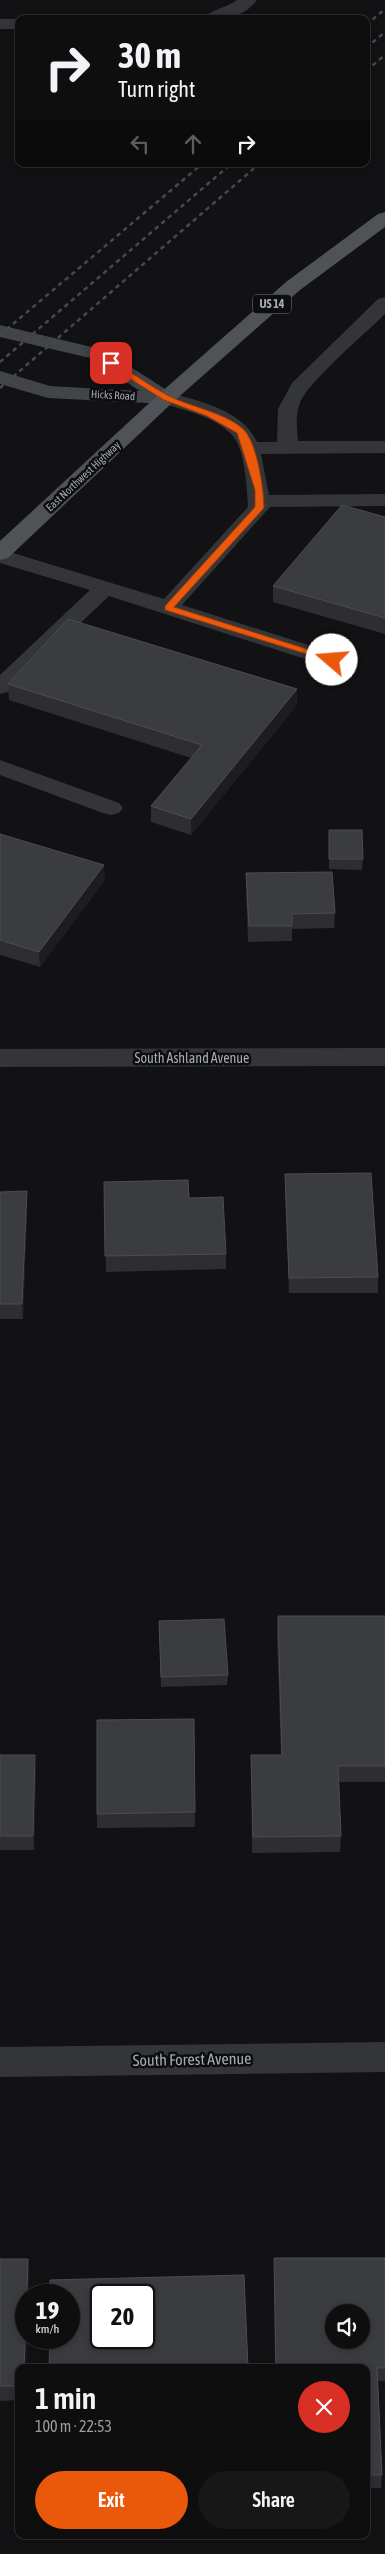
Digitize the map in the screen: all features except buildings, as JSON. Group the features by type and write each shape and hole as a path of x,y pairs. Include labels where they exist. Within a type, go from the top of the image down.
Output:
{"main road":[{"name":"US 14","path":"166,398 293,286 385,218"},
{"name":"Hicks Road","path":"0,331 97,354 166,398"},
{"name":"Hicks Road","path":"0,377 48,392 166,398"},
{"name":"East Northwest Highway","path":"0,555 166,398"}],"street":[{"path":"222,15 234,11 248,0"},
{"path":"0,24 15,24"},
{"path":"288,447 286,414 288,402 299,387 385,303"},
{"path":"166,398 231,424 241,432 248,448 259,490 260,508 168,608"},
{"path":"248,448 385,446"},
{"path":"259,501 385,500"},
{"path":"0,555 332,660"},
{"path":"0,687 105,588"},
{"path":"0,767 111,808"},
{"name":"South Ashland Avenue","path":"0,1058 385,1057"},
{"name":"South Forest Avenue","path":"0,2062 385,2057"}],"railway":[{"path":"370,22 385,9"},
{"path":"370,45 385,32"},
{"path":"370,68 385,55"},
{"path":"0,335 198,167"},
{"path":"0,362 228,167"},
{"path":"0,388 256,167"}],"route":[{"path":"111,363 166,398 210,414 231,424 241,432 248,448 259,490 260,508 168,608 332,660"}]}
